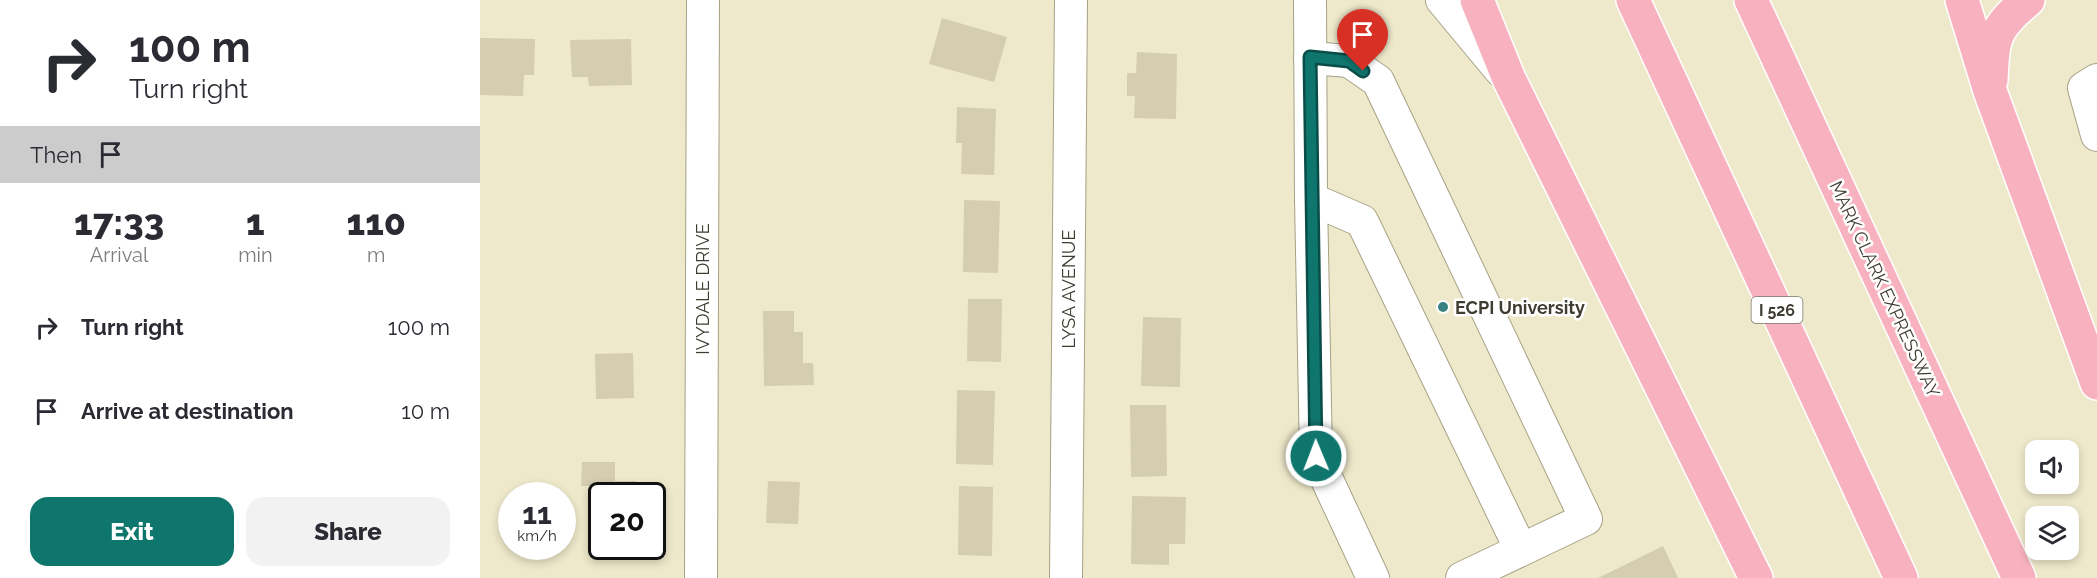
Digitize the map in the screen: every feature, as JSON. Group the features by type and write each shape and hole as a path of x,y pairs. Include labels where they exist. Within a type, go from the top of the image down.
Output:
{"highway":[{"path":"1477,0 1509,79 1756,578"},
{"name":"I 526","path":"1634,0 1901,578"},
{"name":"MARK CLARK EXPRESSWAY","path":"1751,0 2019,578"},
{"path":"1962,0 1990,91 2097,383"},
{"path":"1990,91 1992,47 2004,20 2028,0"}],"street":[{"name":"IVYDALE DRIVE","path":"701,578 703,0"},
{"name":"LYSA AVENUE","path":"1066,578 1071,0"},
{"path":"1310,0 1316,456 1373,578"},
{"path":"1442,0 1509,79"},
{"path":"1310,57 1349,61 1378,81 1586,519 1462,578"},
{"path":"2097,80 2084,88 2097,135"},
{"path":"1311,199 1362,221 1521,550"}],"building":[{"path":"942,18 1007,37 994,82 929,64"},
{"path":"480,38 535,39 534,75 524,75 523,96 480,95"},
{"path":"631,39 632,85 589,86 588,77 572,77 570,40"},
{"path":"1137,52 1177,54 1176,119 1134,118 1135,96 1127,96 1127,73 1136,73"},
{"path":"957,107 996,109 994,175 961,174 962,143 956,143"},
{"path":"964,200 1000,201 998,273 963,272"},
{"path":"968,299 1002,299 1001,362 967,361"},
{"path":"763,311 794,311 794,332 803,332 803,363 813,363 814,385 764,386"},
{"path":"1143,317 1181,318 1180,387 1141,386"},
{"path":"633,353 634,398 596,399 595,354"},
{"path":"957,390 995,391 993,465 956,464"},
{"path":"1130,405 1166,405 1167,476 1131,477"},
{"path":"582,462 615,462 615,481 636,481 588,482 588,486 581,486"},
{"path":"768,481 800,482 798,524 766,523"},
{"path":"959,486 993,487 992,556 958,555"},
{"path":"1132,496 1186,497 1185,544 1169,544 1169,565 1131,564"},
{"path":"1663,546 1678,578 1598,578"}],"place":[{"name":"ECPI University","path":"1443,307"}],"route":[{"path":"1316,456 1310,57 1349,61 1363,71"}]}
